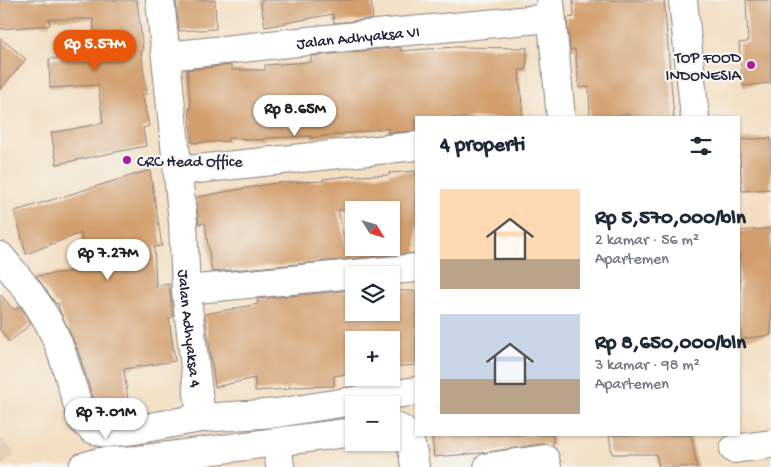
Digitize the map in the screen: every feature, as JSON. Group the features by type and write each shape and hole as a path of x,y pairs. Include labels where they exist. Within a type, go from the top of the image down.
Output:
{"street":[{"name":"Jalan Adhyaksa 4","path":"160,0 183,223 186,290 201,418"},
{"path":"683,0 695,116"},
{"name":"Jalan Adhyaksa VI","path":"167,56 365,35 550,9"},
{"path":"550,9 561,116"},
{"path":"178,170 415,146"},
{"path":"0,256 30,292 48,321 56,338 83,421 88,427 106,433 201,418 277,413 415,391"},
{"path":"186,290 415,268"},
{"path":"400,430 409,440 413,450 415,467"},
{"path":"83,467 100,462 139,464 278,455 345,435"},
{"path":"734,450 771,444"},
{"path":"488,467 545,459 546,467"}],"shaded area":[{"path":"0,437 15,453 1,467 0,467"}],"building":[{"path":"0,0 137,0 147,94 142,94 149,126 143,128 146,146 57,164 51,133 103,123 98,85 50,88 49,59 96,56 93,19 49,19 50,25 0,29"},
{"path":"176,0 215,0 216,29 179,31"},
{"path":"260,0 371,0 373,19 334,23 333,14 265,27"},
{"path":"573,0 664,0 674,116 629,116 629,114 590,116 589,87 579,88 575,49 570,50 567,18 574,17"},
{"path":"746,0 771,0 771,83 743,86 739,43 748,42"},
{"path":"0,38 26,59 0,90"},
{"path":"400,47 401,51 455,47 527,48 526,70 519,70 523,116 415,116 415,131 388,133 388,128 311,138 311,136 264,138 264,140 228,138 228,141 192,143 187,70 231,65 232,70 265,70 265,65 311,62 311,56"},
{"path":"771,138 771,189 742,191 740,140"},
{"path":"150,170 162,246 154,247 156,286 169,284 173,317 169,318 175,361 124,369 129,409 98,414 78,351 58,303 56,304 36,276 85,270 81,233 26,254 15,211"},
{"path":"415,171 415,253 400,254 400,201 345,201 345,210 338,210 345,243 345,256 384,256 212,272 205,223 199,224 196,197 276,183 324,181 323,179 390,175 389,173"},
{"path":"771,228 771,335 741,339 740,231"},
{"path":"345,291 345,321 400,321 400,291 415,291 415,365 400,366 400,331 345,331 345,374 334,376 334,386 289,387 289,389 255,391 255,378 215,387 205,314 258,304 257,299"},
{"path":"0,294 14,310 20,306 31,324 9,342 0,330"},
{"path":"432,436 553,436 553,446 543,444 481,453 434,457"},
{"path":"609,436 691,436 697,467 659,467 656,454 612,454"}],"place":[{"name":"TOP FOOD INDONESIA","path":"751,65"},
{"name":"CRC Head Office","path":"127,160"}]}
